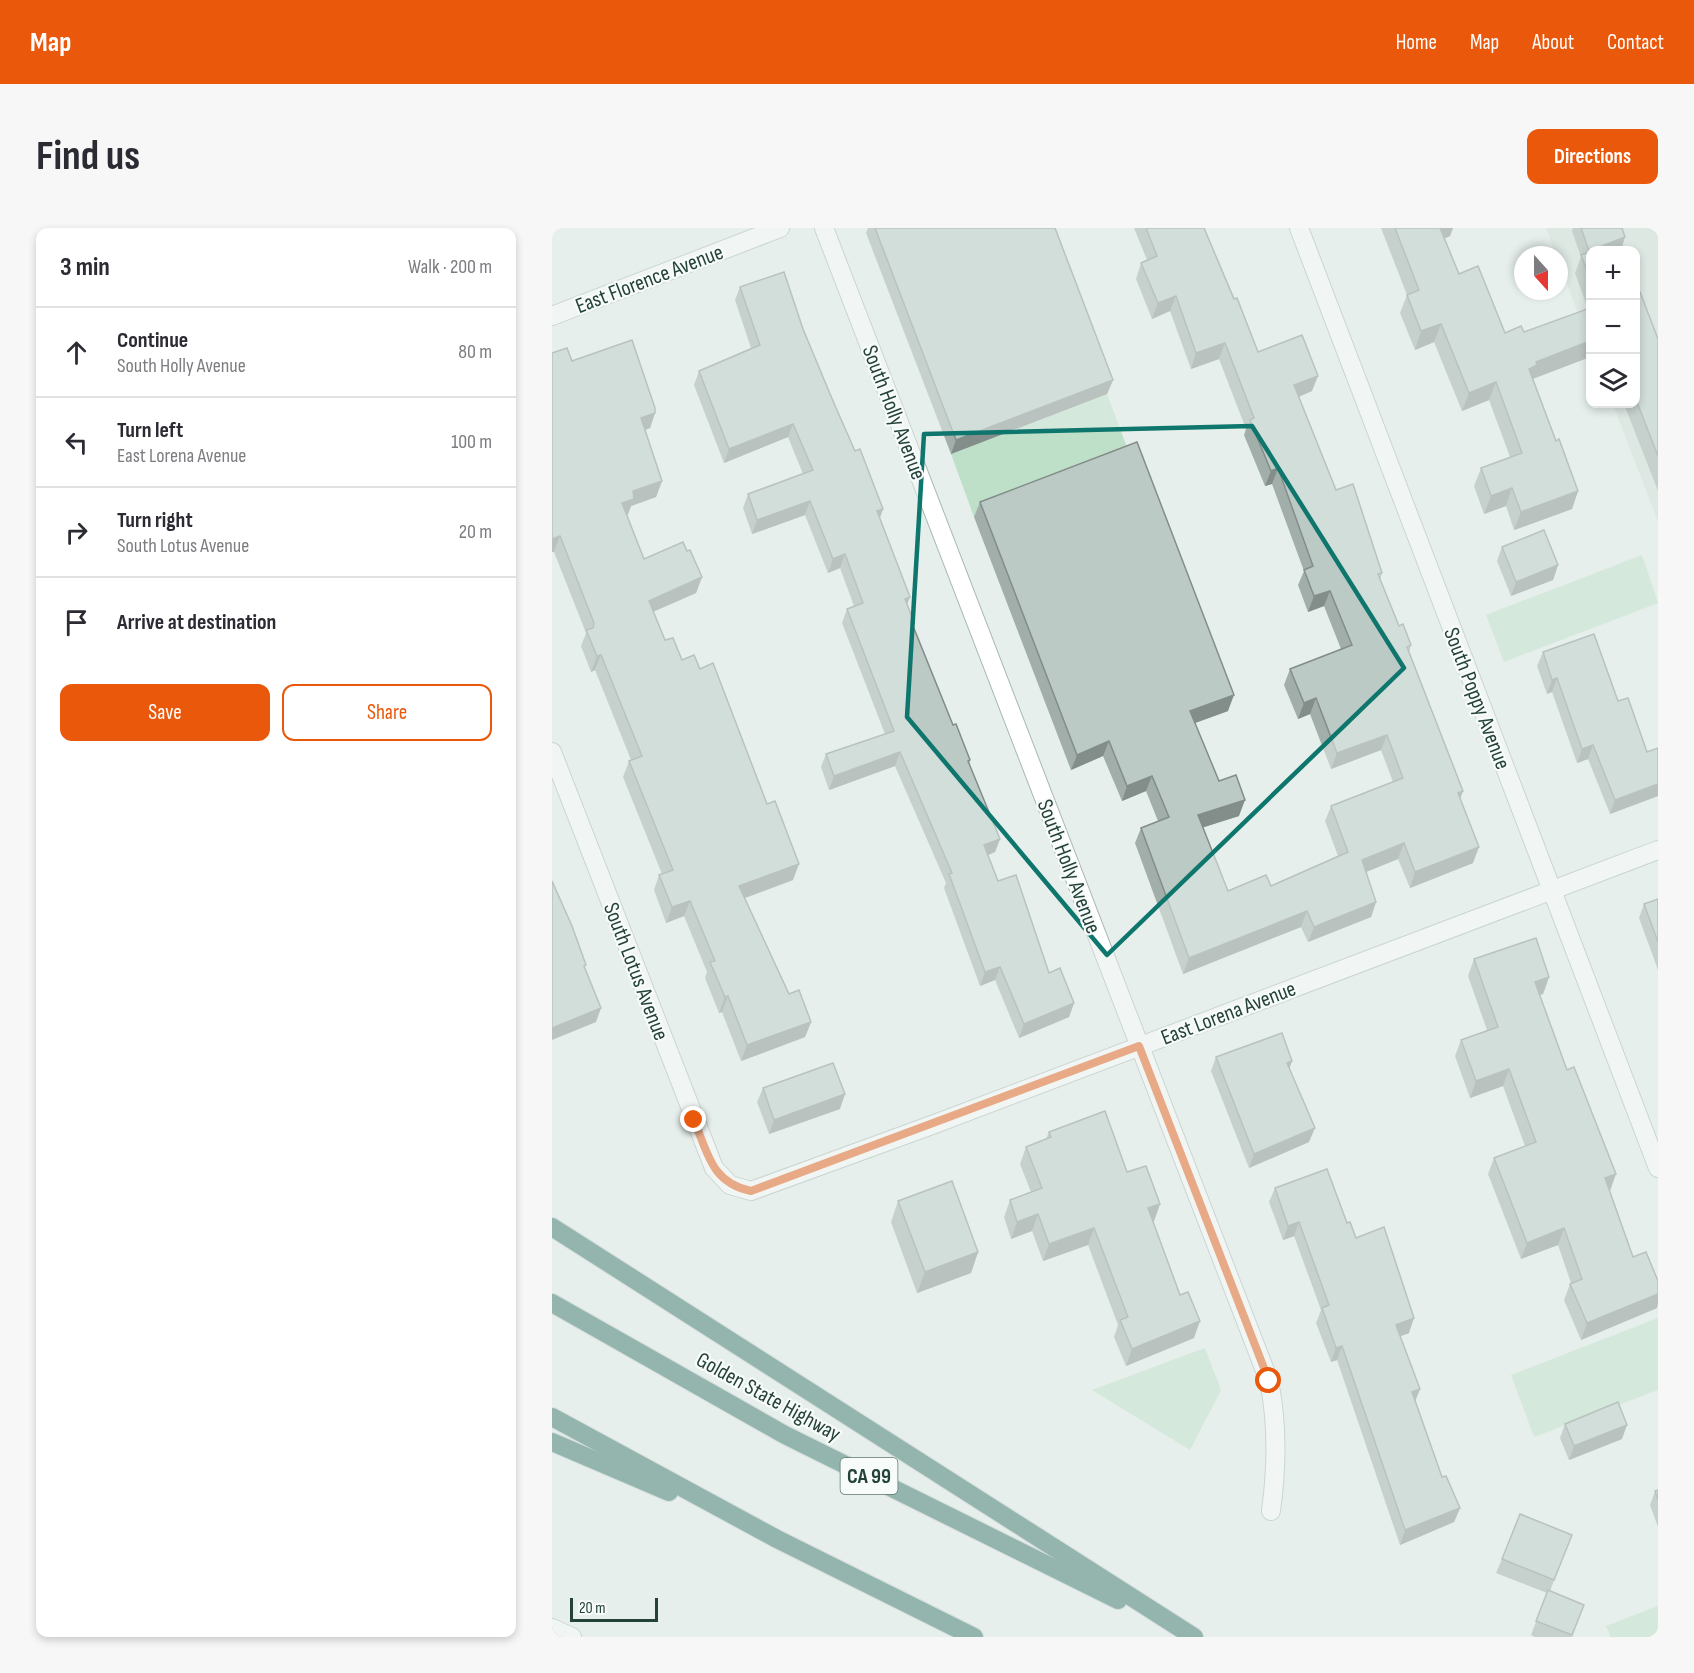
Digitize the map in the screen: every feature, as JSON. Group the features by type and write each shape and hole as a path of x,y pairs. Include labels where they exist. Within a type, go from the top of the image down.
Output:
{"highway":[{"path":"552,1227 1193,1637"},
{"name":"Golden State Highway","path":"552,1303 785,1435 1193,1637"},
{"path":"552,1417 777,1539 974,1637"},
{"path":"552,1442 777,1539"}],"street":[{"name":"East Florence Avenue","path":"552,316 780,228"},
{"name":"South Holly Avenue","path":"825,228 1269,1381 1277,1436 1271,1511"},
{"name":"South Poppy Avenue","path":"1299,228 1658,1168"},
{"name":"South Lotus Avenue","path":"552,752 694,1120 714,1168 730,1185"},
{"name":"East Lorena Avenue","path":"730,1185 751,1191 762,1188 1658,850"},
{"path":"552,1628 572,1637"}],"highlighted area":[{"path":"1252,426 1404,668 1107,955 907,717 924,434"}],"shaded area":[{"path":"1546,228 1658,228 1658,522 1615,408 1640,408 1640,246 1586,246 1586,334 1568,287 1568,246 1553,246"}],"green space":[{"path":"1107,394 1131,458 974,517 951,454"},
{"path":"1642,555 1658,603 1504,662 1486,615"},
{"path":"1658,1318 1658,1390 1534,1437 1511,1375"},
{"path":"1205,1348 1221,1390 1190,1450 1092,1390"},
{"path":"1658,1606 1658,1637 1611,1637 1606,1626"}],"building":[{"path":"875,228 1055,228 1113,380 956,440"},
{"path":"1146,228 1204,228 1234,299 1237,298 1258,352 1302,335 1318,376 1294,385 1336,490 1353,484 1382,573 1378,574 1399,626 1403,624 1411,645 1407,647 1463,791 1458,793 1479,847 1415,872 1404,843 1362,860 1376,902 1314,927 1307,911 1189,958 1141,828 1169,817 1152,776 1127,786 1109,741 1077,755 980,502 1137,442 1234,695 1190,711 1219,781 1236,775 1245,800 1198,815 1228,891 1266,875 1271,886 1348,852 1331,806 1403,778 1387,735 1337,753 1316,698 1304,703 1290,669 1352,645 1330,591 1314,596 1304,570 1313,566 1278,468 1271,471 1250,420 1254,418 1225,343 1196,353 1176,296 1158,303 1141,263 1157,256"},
{"path":"1395,228 1440,228 1459,274 1478,266 1505,333 1521,326 1524,332 1586,309 1586,343 1536,362 1537,365 1529,369 1578,491 1521,512 1512,488 1491,496 1481,468 1522,453 1496,382 1469,393 1441,324 1421,331 1407,295 1419,290"},
{"path":"1581,228 1622,228 1625,237 1602,246 1587,246"},
{"path":"1586,253 1586,268 1581,255"},
{"path":"784,272 803,329 833,401 855,451 860,449 883,509 877,511 910,597 905,599 913,620 911,621 953,725 956,724 970,760 968,761 1000,839 984,845 998,881 1016,875 1049,973 1060,968 1074,1003 1024,1024 1000,967 985,972 949,874 952,873 900,752 834,776 826,754 894,731 847,609 863,603 845,554 833,559 810,501 757,520 748,494 813,470 793,424 729,449 699,371 760,345 740,287"},
{"path":"1640,292 1658,339 1658,456 1639,408"},
{"path":"632,340 655,408 655,413 641,418 662,481 633,491 634,499 622,503 644,559 683,542 687,551 690,550 702,577 649,601 665,640 673,638 682,660 694,655 700,669 713,663 767,804 775,801 799,864 739,886 789,994 799,990 811,1022 747,1045 728,996 725,997 710,962 715,961 690,901 672,907 659,875 673,870 629,761 642,756 601,655 597,656 586,630 593,628 594,623 560,536 552,539 552,353 567,348 572,361"},
{"path":"1544,530 1558,565 1516,582 1502,547"},
{"path":"1594,634 1618,701 1628,698 1647,752 1658,748 1658,784 1615,800 1593,745 1582,749 1557,678 1552,680 1543,652"},
{"path":"552,881 572,926 586,965 584,966 601,1008 552,1028"},
{"path":"1658,899 1658,942 1644,904"},
{"path":"1536,938 1549,977 1535,982 1567,1070 1574,1067 1616,1174 1605,1178 1633,1257 1646,1252 1658,1281 1658,1294 1587,1323 1570,1284 1582,1279 1564,1228 1527,1243 1494,1158 1536,1142 1509,1069 1476,1081 1461,1040 1498,1027 1474,959"},
{"path":"1282,1033 1292,1061 1287,1063 1315,1128 1254,1154 1216,1057"},
{"path":"833,1063 845,1094 774,1120 763,1088"},
{"path":"1105,1111 1127,1172 1146,1166 1160,1204 1148,1208 1180,1295 1188,1292 1200,1321 1132,1349 1120,1320 1128,1317 1094,1228 1049,1244 1038,1214 1017,1222 1010,1200 1042,1188 1026,1147 1051,1137 1049,1132"},
{"path":"1327,1169 1347,1223 1350,1222 1356,1238 1384,1227 1414,1318 1396,1325 1420,1389 1412,1392 1442,1477 1446,1476 1460,1508 1405,1530 1342,1346 1336,1348 1322,1308 1329,1305 1299,1222 1288,1226 1275,1188"},
{"path":"952,1181 978,1252 925,1272 898,1201"},
{"path":"1618,1402 1627,1425 1574,1446 1565,1424"},
{"path":"1520,1514 1572,1535 1554,1580 1502,1559"},
{"path":"1548,1590 1584,1605 1572,1635 1536,1621"}],"route":[{"path":"694,1120 714,1168 721,1178 730,1185 751,1191 1139,1046 1269,1381"}]}
